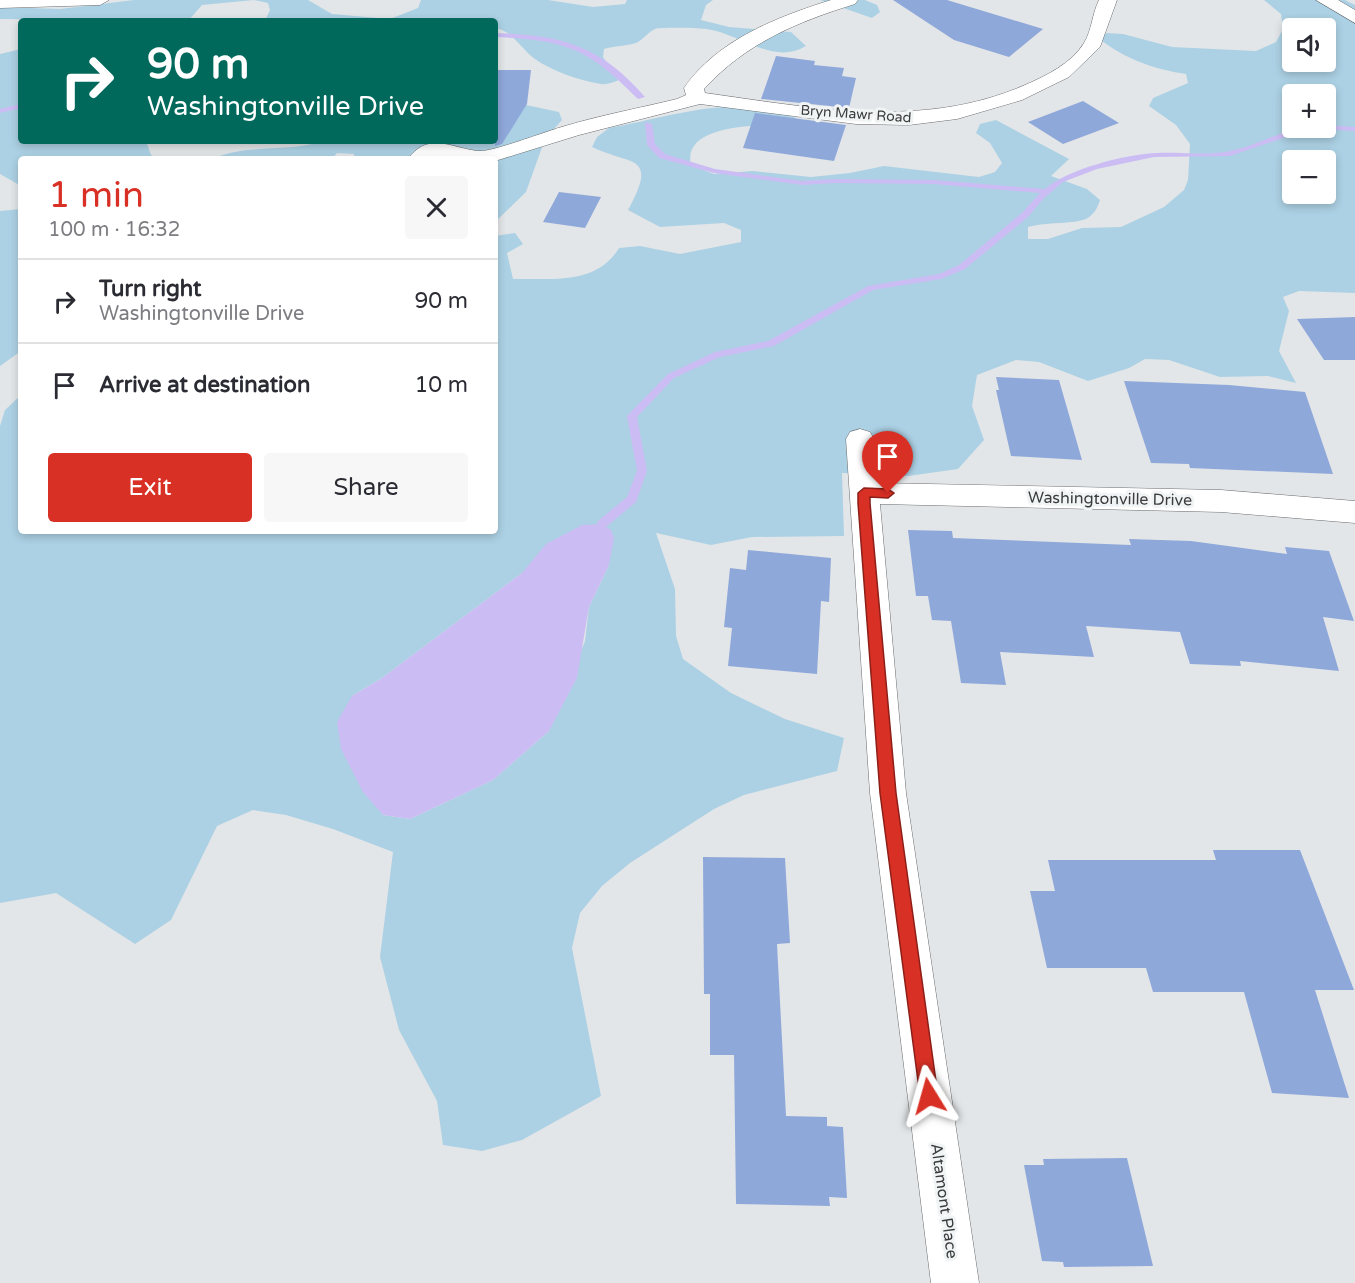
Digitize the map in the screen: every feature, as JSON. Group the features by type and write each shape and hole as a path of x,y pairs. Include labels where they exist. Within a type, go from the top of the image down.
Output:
{"street":[{"path":"0,3 100,0"},
{"path":"491,156 573,130 684,104 697,98 694,88 705,74 756,35 794,16 849,0"},
{"name":"Bryn Mawr Road","path":"697,98 879,118 941,116 986,105 1035,89 1079,60 1092,45 1108,0"},
{"path":"1325,0 1355,18"},
{"path":"422,156 427,152 441,150 473,156"},
{"name":"Altamont Place","path":"860,439 888,793 955,1283"},
{"name":"Washingtonville Drive","path":"864,493 1221,501 1355,512"}],"shaded area":[{"path":"134,0 254,0 202,5 191,18 0,19 0,7 60,9"},
{"path":"254,0 308,0 332,14 378,18 266,18 270,10 268,3"},
{"path":"421,0 548,0 593,7 625,4 627,0 713,0 706,5 701,20 729,27 791,32 806,46 793,51 781,52 768,50 706,29 655,29 636,43 604,49 603,57 619,80 603,84 576,78 542,63 498,29 498,18 393,18 418,8"},
{"path":"820,0 865,0 877,5 880,12 872,18"},
{"path":"1264,0 1345,0 1355,5 1355,293 1299,291 1283,297 1289,311 1279,351 1296,383 1268,376 1220,377 1169,360 1145,359 1129,368 1088,381 1039,362 1016,360 977,375 972,406 984,440 958,469 908,476 842,473 844,536 752,537 711,545 656,533 675,589 676,636 683,659 731,693 785,719 844,738 837,771 744,795 714,809 630,863 602,886 580,913 572,948 601,1096 522,1140 482,1151 443,1145 437,1101 399,1030 380,957 393,852 333,829 286,815 253,810 217,826 171,920 135,944 56,893 0,903 0,426 5,410 18,398 18,534 498,534 498,236 515,233 523,244 507,253 513,279 557,279 585,274 598,269 619,248 640,246 680,254 741,242 741,230 724,223 660,227 628,210 637,192 641,170 629,160 592,147 597,137 609,128 711,108 762,108 787,114 811,126 758,126 717,132 701,139 692,150 691,165 714,174 753,171 811,177 850,173 884,166 979,177 995,172 1002,163 990,143 976,133 980,124 996,120 1069,159 1051,176 1087,189 1100,200 1095,211 1086,219 1028,227 1028,239 1048,239 1082,228 1121,227 1164,207 1184,190 1188,180 1190,144 1176,125 1149,106 1153,98 1188,83 1186,74 1140,62 1118,52 1098,38 1107,33 1123,34 1172,47 1256,51 1276,42 1282,31 1282,72 1336,72 1336,18 1282,18 1282,22 1281,14","holes":["609,565 589,607 585,641 549,731 493,780 410,819 383,815 378,808 352,696 382,678 522,573"]},
{"path":"18,50 18,144 147,144 153,156 18,156 18,184 0,174 0,54"},
{"path":"512,102 559,112 562,120 545,139 526,192 498,219 498,156 354,156 354,154 337,153 334,156 220,156 253,149 312,144 498,144 498,134"},
{"path":"18,209 18,353 0,366 0,211"},
{"path":"602,524 611,530 614,538 609,565 589,607 577,678 549,731 493,780 410,819 383,815 363,792 341,749 337,722 352,696 382,678 522,573 546,544 582,525"}],"building":[{"path":"893,0 947,0 1043,29 1009,57 954,40"},
{"path":"776,56 815,61 814,65 844,68 842,76 856,78 849,108 761,99"},
{"path":"498,70 531,70 527,104 502,144 495,146 498,144"},
{"path":"1083,101 1119,123 1063,144 1028,122"},
{"path":"755,113 846,125 834,161 743,148"},
{"path":"559,192 601,197 585,228 543,222"},
{"path":"1355,317 1355,360 1324,360 1297,319"},
{"path":"996,377 1059,380 1082,460 1011,456 996,390 999,390"},
{"path":"1124,381 1229,385 1305,392 1333,474 1190,468 1189,464 1151,463"},
{"path":"908,530 952,531 953,538 1131,545 1129,539 1191,541 1287,554 1285,547 1329,551 1354,621 1323,617 1339,671 1240,661 1241,666 1190,664 1180,632 1086,626 1094,657 1000,652 1006,685 961,683 951,621 932,620 928,596 916,596"},
{"path":"748,550 831,558 829,602 821,601 817,674 728,666 732,628 724,627 730,568 746,570"},
{"path":"1213,850 1300,850 1354,990 1315,990 1349,1098 1272,1093 1244,992 1153,992 1146,968 1047,968 1030,891 1055,891 1048,860 1216,860"},
{"path":"703,857 785,858 790,943 777,944 786,1116 827,1117 827,1126 843,1127 847,1198 829,1197 830,1206 736,1204 734,1055 710,1055 710,994 704,994"},
{"path":"1127,1158 1153,1266 1064,1267 1063,1262 1042,1261 1024,1165 1044,1165 1043,1159"}],"waterway":[{"path":"498,35 540,38 562,42 583,50 606,65 641,97"},
{"path":"0,111 18,107"},
{"path":"648,124 651,145 662,156 714,171 802,183 933,182 1046,191"},
{"path":"1336,128 1355,129"},
{"path":"602,524 632,499 642,471 632,416 671,376 718,354 771,344 871,288 941,276 962,267 1025,215 1040,197 1060,180 1095,167 1154,155 1230,154 1282,136"}],"route":[{"path":"888,493 864,493 864,503 888,793 929,1096"}]}
